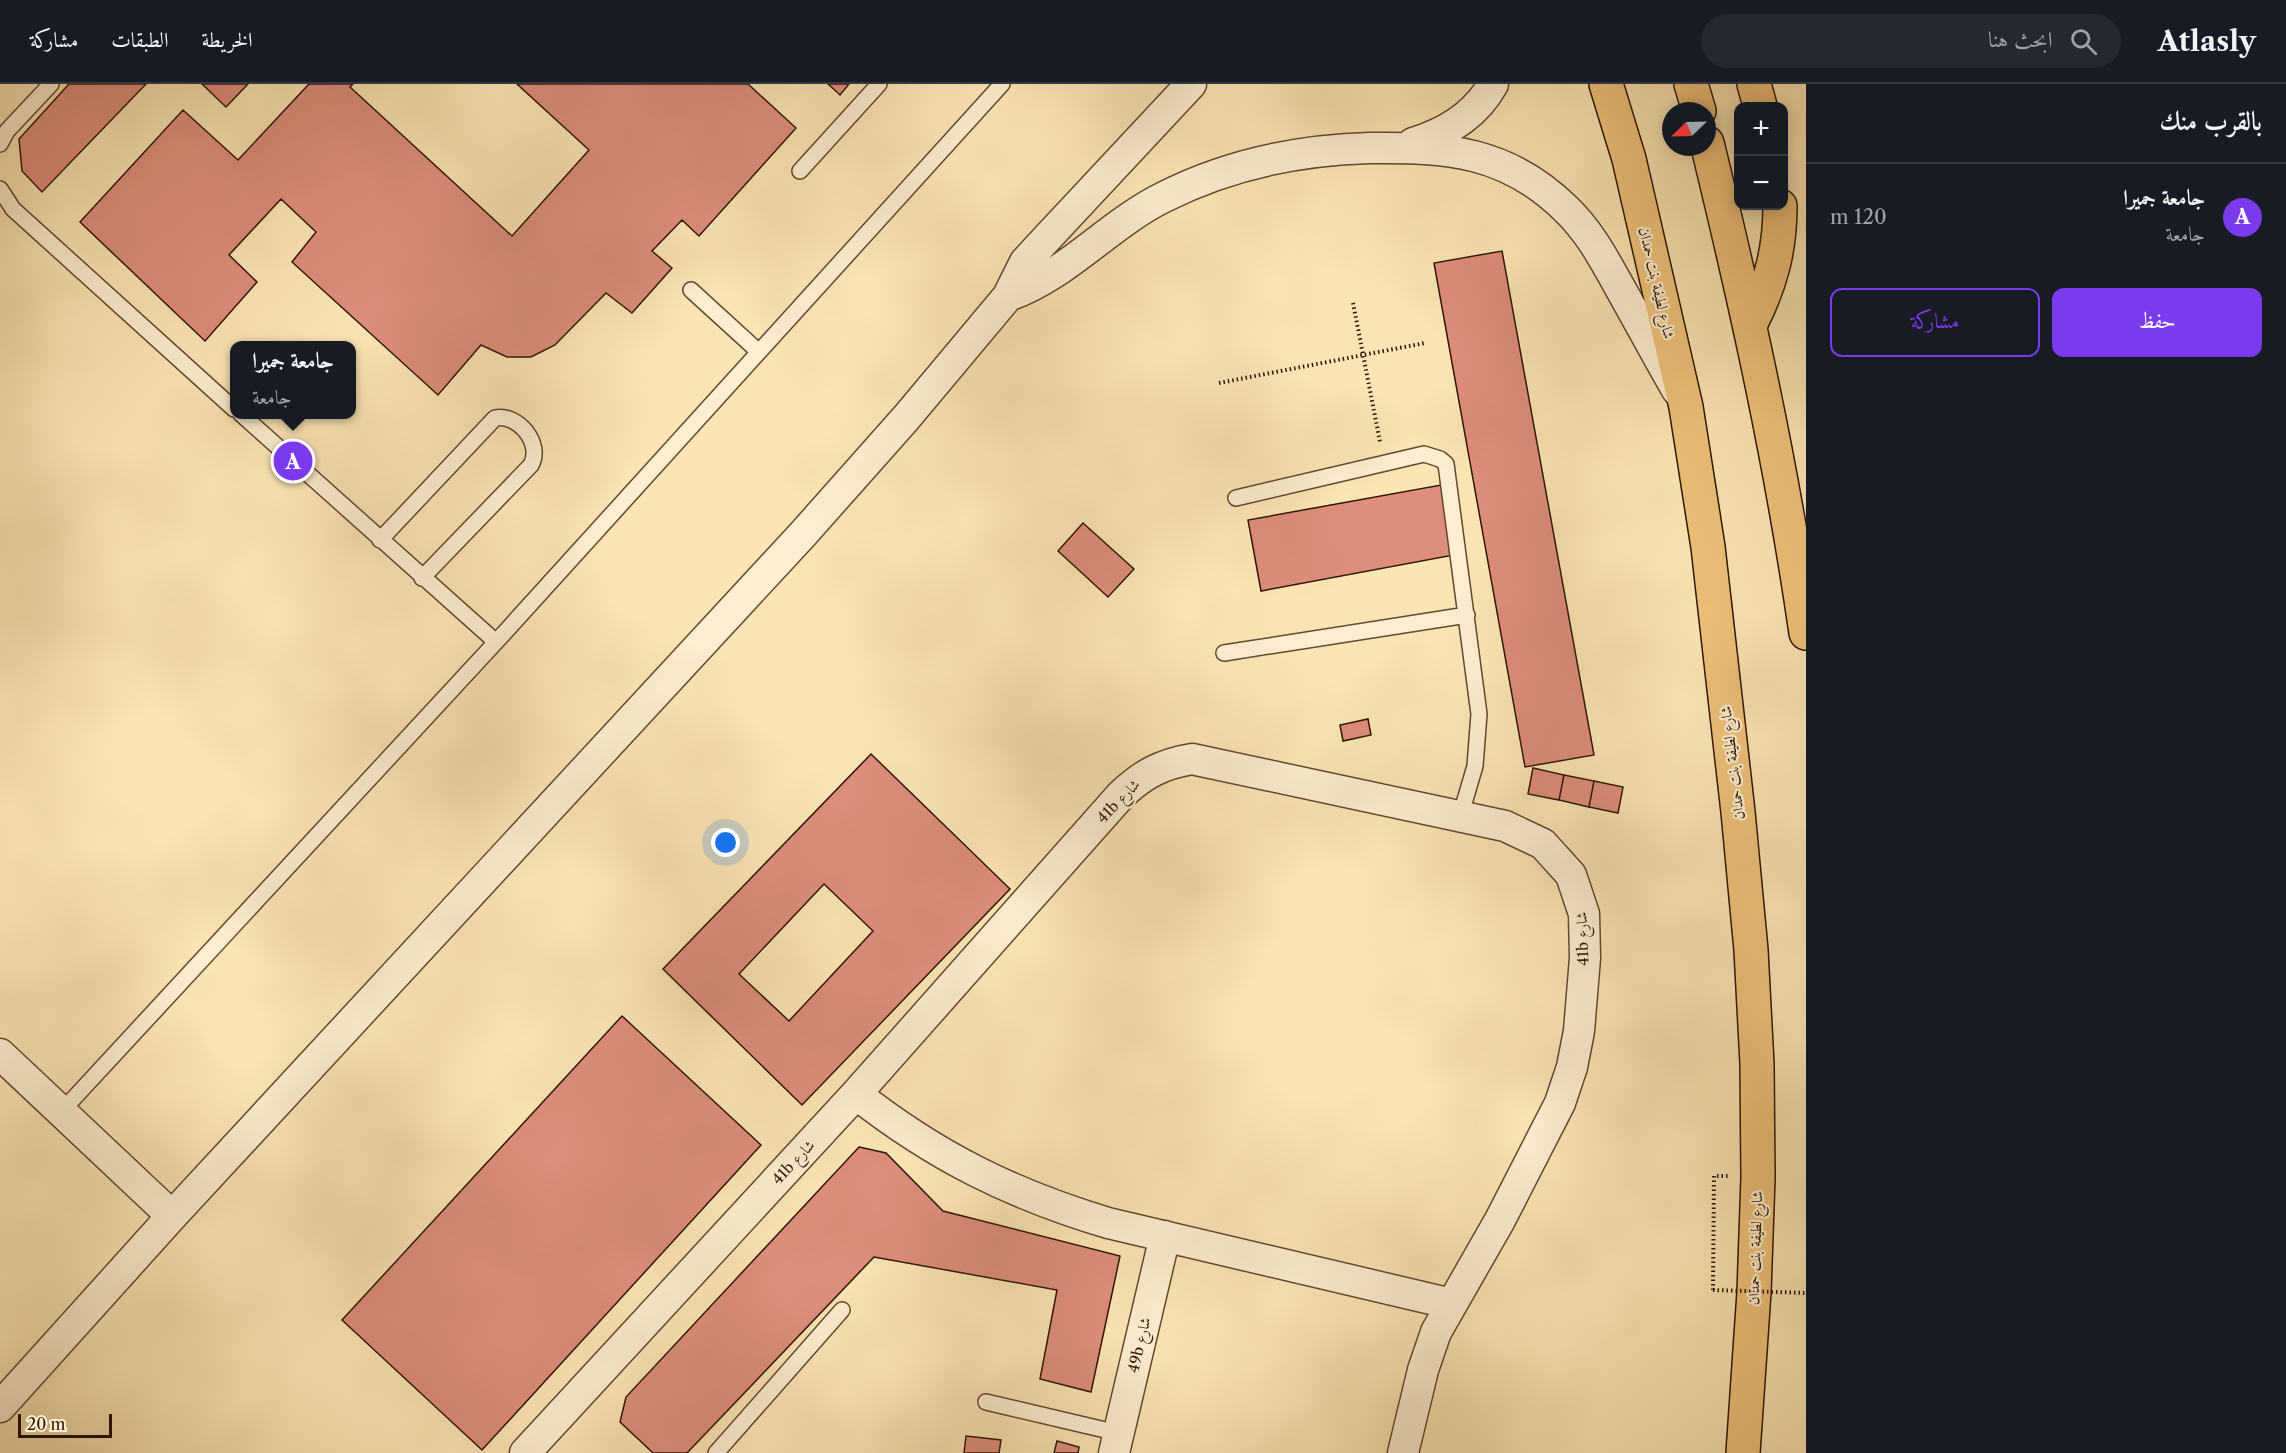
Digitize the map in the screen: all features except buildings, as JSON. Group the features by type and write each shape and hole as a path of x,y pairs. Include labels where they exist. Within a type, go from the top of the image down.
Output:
{"main road":[{"name":"شارع لطيفة بنت حمدان","path":"1606,84 1629,159 1686,407 1708,547 1738,812 1757,1064 1758,1178 1754,1292 1743,1453"},
{"path":"1691,84 1696,102"},
{"path":"1754,84 1759,102"},
{"path":"1710,156 1751,323 1788,512 1806,633"},
{"path":"1751,323 1765,295 1775,265 1780,234 1780,210"}],"street":[{"path":"0,1407 172,1216 803,534 906,418 1008,296 1026,262 1036,250 1191,84"},
{"path":"1398,148 1432,137 1463,120 1487,95 1493,84"},
{"path":"1008,296 1046,279 1114,226 1164,197 1215,174 1270,158 1326,149 1444,149 1489,160 1530,180 1566,209 1596,244 1686,407"},
{"name":"41b شارع","path":"543,1447 1121,795 1140,776 1165,764 1192,759 1505,826 1542,844 1570,875 1584,914 1585,958 1579,1031 1572,1067 1560,1103 1500,1220 1436,1332 1423,1370 1403,1453"},
{"path":"0,1054 172,1216"},
{"path":"856,1094 933,1150 996,1183 1062,1209 1165,1236 1452,1304"},
{"name":"49b شارع","path":"1116,1443 1165,1236"}],"lane":[{"path":"0,144 7,131 51,84"},
{"path":"800,171 879,84"},
{"path":"62,1111 496,642 1002,84"},
{"path":"0,189 13,209 230,405"},
{"path":"691,290 759,352"},
{"path":"380,540 495,418 511,420 532,438 536,452 531,465 422,578"},
{"path":"247,419 496,642"},
{"path":"1236,498 1424,454 1440,459 1446,464 1479,714 1472,782 1460,817"},
{"path":"1224,653 1467,615"},
{"path":"716,1453 842,1310"},
{"path":"986,1402 1116,1443"}],"path":[{"path":"1353,303 1384,464"},
{"path":"1219,383 1425,343"},
{"path":"1714,1195 1713,1290 1806,1293"}],"place":[{"name":"جامعة جميرا","path":"293,461"}]}
